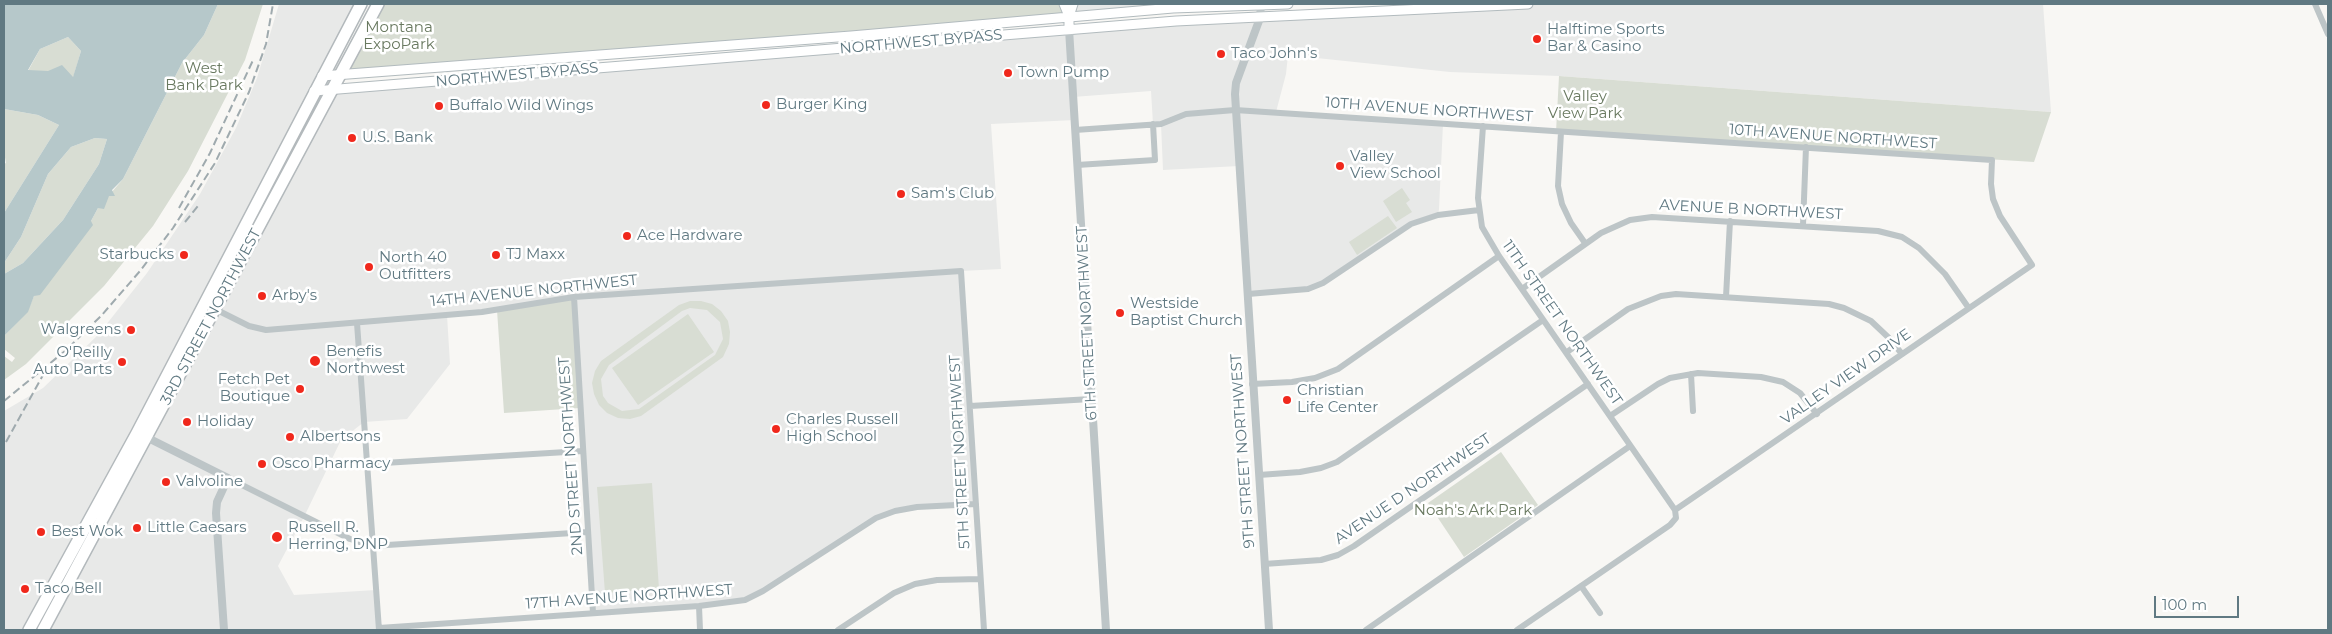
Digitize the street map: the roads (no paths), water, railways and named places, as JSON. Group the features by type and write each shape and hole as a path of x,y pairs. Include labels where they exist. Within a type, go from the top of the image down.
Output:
{"highway":[{"name":"3RD STREET NORTHWEST","path":"210,306 314,91 360,4"},
{"name":"3RD STREET NORTHWEST","path":"43,630 210,306 342,74 378,4"},
{"name":"3RD STREET NORTHWEST","path":"29,630 142,435"}],"main road":[{"name":"6TH STREET NORTHWEST","path":"1064,4 1069,16"},
{"name":"6TH STREET NORTHWEST","path":"1069,29 1069,16 1073,4"},
{"name":"NORTHWEST BYPASS","path":"322,76 851,36 1174,8 1288,4"},
{"name":"NORTHWEST BYPASS","path":"314,91 1176,21 1260,18 1382,8 1528,4"}],"street":[{"name":"9TH STREET NORTHWEST","path":"1261,4 1260,18 1236,83 1235,110 1269,630"},
{"path":"2316,4 2328,34"},
{"name":"6TH STREET NORTHWEST","path":"1069,29 1106,630"},
{"name":"10TH AVENUE NORTHWEST","path":"1075,130 1153,124 1202,112 1235,110 1992,160 1991,184 1993,199 2000,216 2032,265"},
{"path":"1077,165 1156,160 1153,124"},
{"name":"11TH STREET NORTHWEST","path":"1483,126 1479,210 1482,227 1499,256 1675,510 1676,518 1670,525 1581,586"},
{"path":"1561,132 1558,186 1562,204 1568,217 1585,243"},
{"path":"1802,225 1806,148"},
{"path":"1248,294 1308,289 1323,283 1411,224 1438,215 1479,210"},
{"name":"AVENUE B NORTHWEST","path":"1522,289 1585,243 1620,223 1640,218 1730,221 1878,230 1902,237 1933,260 1968,307"},
{"path":"1726,297 1730,221"},
{"path":"1252,384 1292,382 1315,378 1338,368 1499,256"},
{"name":"VALLEY VIEW DRIVE","path":"1675,510 1817,414 1968,307 2032,265"},
{"name":"14TH AVENUE NORTHWEST","path":"210,306 249,326 266,330 482,312 574,298 961,271"},
{"name":"5TH STREET NORTHWEST","path":"961,271 984,630"},
{"path":"1567,352 1628,309 1661,296 1676,294 1829,304 1844,308 1871,321 1902,354"},
{"name":"2ND STREET NORTHWEST","path":"574,298 593,613"},
{"path":"1259,475 1300,472 1321,468 1337,462 1543,320"},
{"path":"357,323 379,629"},
{"path":"1610,416 1670,378 1698,372 1771,378 1794,388 1817,414"},
{"path":"1691,374 1693,411"},
{"name":"AVENUE D NORTHWEST","path":"1264,564 1321,560 1338,555 1354,546 1588,384"},
{"path":"970,406 1091,399"},
{"path":"142,435 350,539 372,546 588,532"},
{"path":"1366,630 1630,446"},
{"path":"367,464 583,451"},
{"path":"224,630 216,512 217,502 228,478"},
{"name":"17TH AVENUE NORTHWEST","path":"379,629 699,606 745,600 763,591 876,518 895,511 917,507 976,504"},
{"path":"838,630 894,594 915,584 938,580 980,579"},
{"path":"1517,630 1581,586 1600,613"},
{"path":"699,606 700,630"}],"railway":[{"path":"4,401 65,351 101,316 140,271 173,228 215,163 249,92 266,44 273,4"},
{"path":"179,208 210,153 254,58"},
{"path":"185,222 198,206"},
{"path":"6,442 43,375"}],"place":[{"name":"Halftime Sports Bar & Casino","path":"1537,39"},
{"name":"Taco John's","path":"1221,54"},
{"name":"Town Pump","path":"1008,73"},
{"name":"Burger King","path":"766,105"},
{"name":"Buffalo Wild Wings","path":"439,106"},
{"name":"U.S. Bank","path":"352,138"},
{"name":"Valley View School","path":"1340,166"},
{"name":"Sam's Club","path":"901,194"},
{"name":"Ace Hardware","path":"627,236"},
{"name":"Starbucks","path":"184,255"},
{"name":"TJ Maxx","path":"496,255"},
{"name":"North 40 Outfitters","path":"369,267"},
{"name":"Arby's","path":"262,296"},
{"name":"Westside Baptist Church","path":"1120,313"},
{"name":"Walgreens","path":"131,330"},
{"name":"Benefis Northwest","path":"315,361"},
{"name":"O'Reilly Auto Parts","path":"122,362"},
{"name":"Fetch Pet Boutique","path":"300,389"},
{"name":"Christian Life Center","path":"1287,400"},
{"name":"Holiday","path":"187,422"},
{"name":"Charles Russell High School","path":"776,429"},
{"name":"Albertsons","path":"290,437"},
{"name":"Osco Pharmacy","path":"262,464"},
{"name":"Valvoline","path":"166,482"},
{"name":"Little Caesars","path":"137,528"},
{"name":"Best Wok","path":"41,532"},
{"name":"Russell R. Herring, DNP","path":"277,537"},
{"name":"Taco Bell","path":"25,589"}],"park label":[{"name":"Montana ExpoPark","path":"399,36"},
{"name":"West Bank Park","path":"204,78"},
{"name":"Valley View Park","path":"1585,106"},
{"name":"Noah's Ark Park","path":"1473,511"}]}
